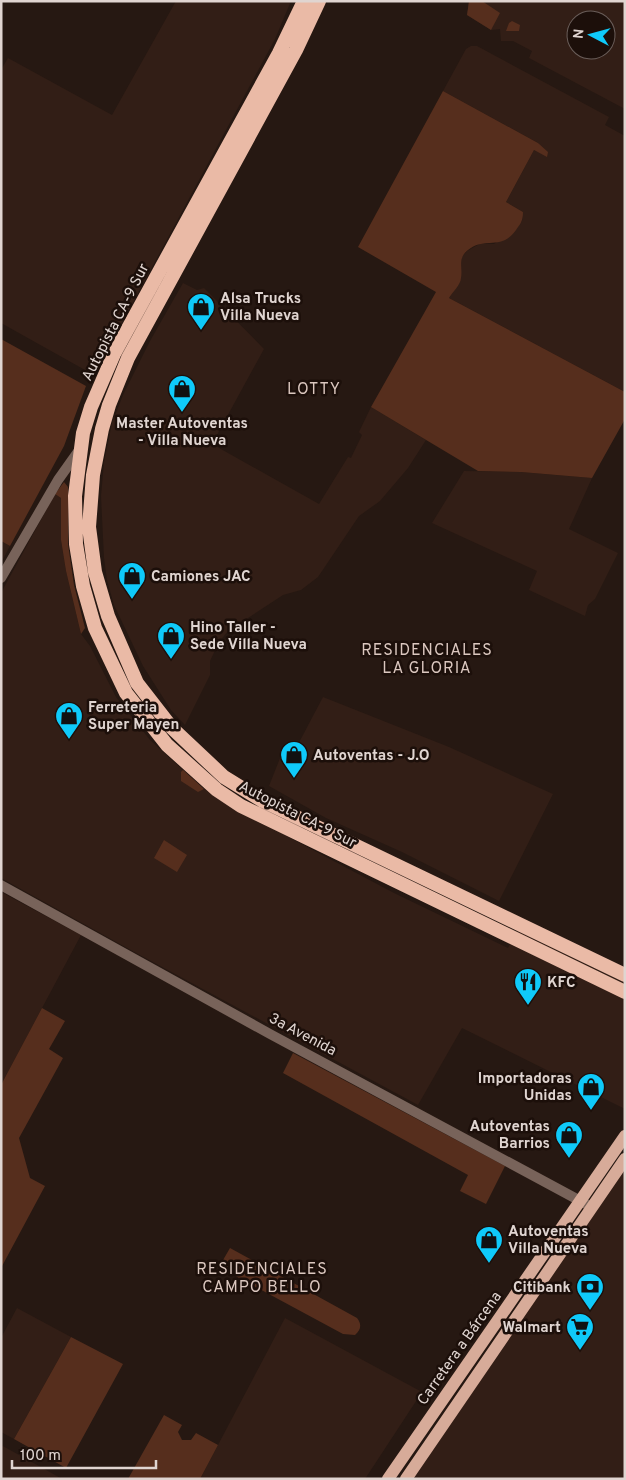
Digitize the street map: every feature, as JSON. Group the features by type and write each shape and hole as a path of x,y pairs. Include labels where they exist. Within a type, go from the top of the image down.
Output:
{"highway":[{"name":"Autopista CA-9 Sur","path":"304,1 279,53 114,354 91,406 80,450 74,520 83,586 95,628 126,693 167,745 217,790 241,806 625,992"},
{"name":"Autopista CA-9 Sur","path":"319,1 296,50 128,358 109,405 93,475 89,527 95,572 108,616 137,683 172,728 224,777 263,801 625,975"}],"main road":[{"name":"Carretera a Bárcena","path":"406,1479 586,1204 625,1136"},
{"name":"Carretera a Bárcena","path":"388,1479 586,1204 625,1159"}],"street":[{"path":"1,578 58,480 80,450"},
{"path":"58,480 66,480 76,485"},
{"name":"3a Avenida","path":"1,885 262,1030 586,1204"}],"shaded area":[{"path":"176,1 291,1 275,39 94,375 1,323 1,70 8,58 112,115"},
{"path":"469,1 625,1 625,109 529,58 532,51 513,41 501,41 500,29 491,30 467,15"},
{"path":"469,1 482,1 500,13 491,30 467,15"},
{"path":"512,21 520,25 519,31 506,31 509,23"},
{"path":"471,46 477,46 609,117 605,125 625,136 625,392 449,298 461,279 460,264 462,257 467,251 481,243 494,244 522,221 523,212 506,202 534,150 547,156 538,143 443,91 466,49"},
{"path":"443,91 538,143 548,152 547,157 534,150 506,202 523,212 519,225 512,235 506,239 500,242 475,246 465,253 461,260 461,280 449,298 625,392 625,419 592,478 521,472 478,471 371,407 436,292 358,247"},
{"path":"183,283 197,290 204,288 264,349 212,444 319,504 348,457 351,458 362,435 359,432 371,407 426,440 408,468 380,501 359,516 318,577 301,590 283,595 228,631 219,642 210,661 210,675 185,725 171,710 143,666 114,605 107,580 104,558 101,496 104,462 112,423 123,395 150,341"},
{"path":"1,339 86,386 64,446 10,546 1,541"},
{"path":"464,471 521,472 592,478 569,529 618,553 595,599 588,605 585,616 529,590 537,571 432,523"},
{"path":"64,482 68,487 68,544 74,585 85,628 81,634 66,571 61,540 61,498 55,494"},
{"path":"55,494 61,498 61,540 66,571 81,634 90,646 116,697 150,740 204,789 230,806 394,893 508,948 518,929 625,980 625,1109 462,1028 418,1105 1,878 1,593"},
{"path":"1,541 10,546 1,563"},
{"path":"323,697 449,747 553,794 499,901 402,852 326,818 269,786 284,748 294,752"},
{"path":"183,770 204,789 198,792 181,781 181,772"},
{"path":"164,840 187,855 177,872 154,858"},
{"path":"1,892 81,935 1,1085"},
{"path":"42,1008 65,1021 49,1049 63,1058 19,1138 30,1178 45,1186 1,1268 1,1085"},
{"path":"293,1053 505,1166 486,1204 460,1191 468,1175 283,1073"},
{"path":"625,1166 625,1479 413,1479"},
{"path":"230,1248 357,1318 360,1325 359,1331 355,1335 343,1334 219,1267"},
{"path":"17,1308 71,1337 14,1439 1,1432 1,1338"},
{"path":"285,1318 422,1392 365,1479 200,1479"},
{"path":"71,1337 123,1364 66,1468 14,1439"},
{"path":"164,1415 182,1425 178,1432 182,1440 191,1440 196,1433 218,1445 200,1479 128,1479"},
{"path":"1,1445 48,1471 62,1479 1,1479"}],"place":[{"name":"Alsa Trucks Villa Nueva","path":"201,331"},
{"name":"Master Autoventas - Villa Nueva","path":"182,413"},
{"name":"Camiones JAC","path":"132,600"},
{"name":"Hino Taller - Sede Villa Nueva","path":"171,660"},
{"name":"Ferreteria Super Mayen","path":"69,740"},
{"name":"Autoventas - J.O","path":"294,779"},
{"name":"KFC","path":"528,1006"},
{"name":"Importadoras Unidas","path":"591,1111"},
{"name":"Autoventas Barrios","path":"569,1159"},
{"name":"Autoventas Villa Nueva","path":"489,1264"},
{"name":"Citibank","path":"590,1311"},
{"name":"Walmart","path":"580,1351"}],"district":[{"name":"LOTTY","path":"314,388"},
{"name":"RESIDENCIALES LA GLORIA","path":"427,658"},
{"name":"RESIDENCIALES CAMPO BELLO","path":"262,1277"}]}
